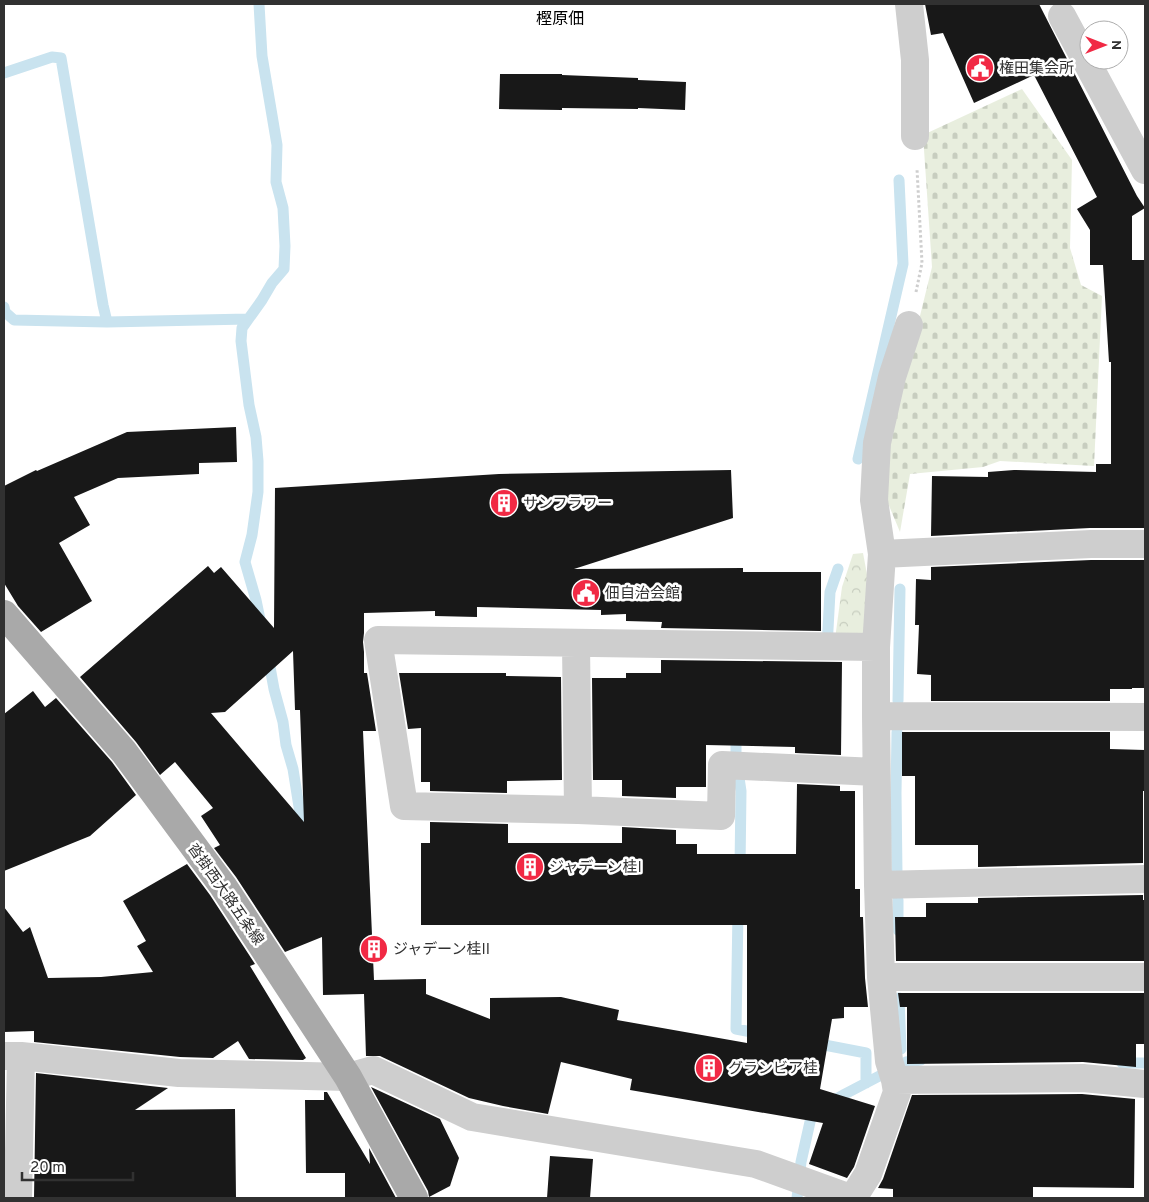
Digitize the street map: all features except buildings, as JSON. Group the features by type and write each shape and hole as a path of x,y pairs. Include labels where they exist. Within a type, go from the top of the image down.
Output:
{"main road":[{"name":"沓掛西大路五条線","path":"4,614 130,760 223,886 348,1077 414,1198"}],"street":[{"path":"909,4 915,60 915,136"},
{"path":"1062,16 1145,170"},
{"path":"18,1198 13,1056 180,1073 348,1077 373,1070 472,1117 756,1164 851,1198 868,1174 897,1092 892,1070 881,977 876,772 876,647 882,554 874,500 877,443 892,376 908,324"},
{"path":"882,554 1091,544 1145,544"},
{"path":"876,647 378,640 404,806 722,816 722,765 876,772"},
{"path":"576,644 578,810"},
{"path":"876,716 1145,717"},
{"path":"878,885 1145,880"},
{"path":"881,977 1145,977"},
{"path":"892,1070 1083,1078 1145,1084"}],"path":[{"path":"908,324 922,263 915,136"}],"green space":[{"path":"1022,89 1072,160 1070,248 1081,285 1102,296 1094,466 1000,461 983,467 910,474 900,532 885,496 885,434 918,324 932,267 923,135"},
{"path":"863,553 870,590 865,639 835,639 842,587 853,554"}],"waterway":[{"path":"259,4 262,56 277,145 276,182 283,208 285,246 284,269 272,283 242,328 241,341 258,461 258,492 252,535 245,562 261,624"},
{"path":"4,73 52,57 61,58 107,322"},
{"path":"858,459 903,264 899,180"},
{"path":"4,307 5,312 14,320 107,322 248,319"},
{"path":"827,648 830,592 838,569"},
{"path":"898,701 900,589"},
{"path":"268,656 283,722 286,745 293,769 303,832"},
{"path":"736,732 736,758 741,791 740,868"},
{"path":"897,732 897,874"},
{"path":"898,900 898,930"},
{"path":"738,912 736,1029 762,1034"},
{"path":"899,998 901,1049"},
{"path":"814,1043 866,1053 866,1083"},
{"path":"797,1198 801,1162 812,1113 906,1062 921,1060"},
{"path":"1122,1063 1145,1063"}],"place":[{"name":"権田集会所","path":"980,68"},
{"name":"サンフラワー","path":"504,503"},
{"name":"佃自治会館","path":"586,593"},
{"name":"ジャデーン桂I","path":"530,867"},
{"name":"ジャデーン桂II","path":"374,949"},
{"name":"グランビア桂","path":"709,1068"}],"district":[{"name":"樫原佃","path":"560,18"}]}
